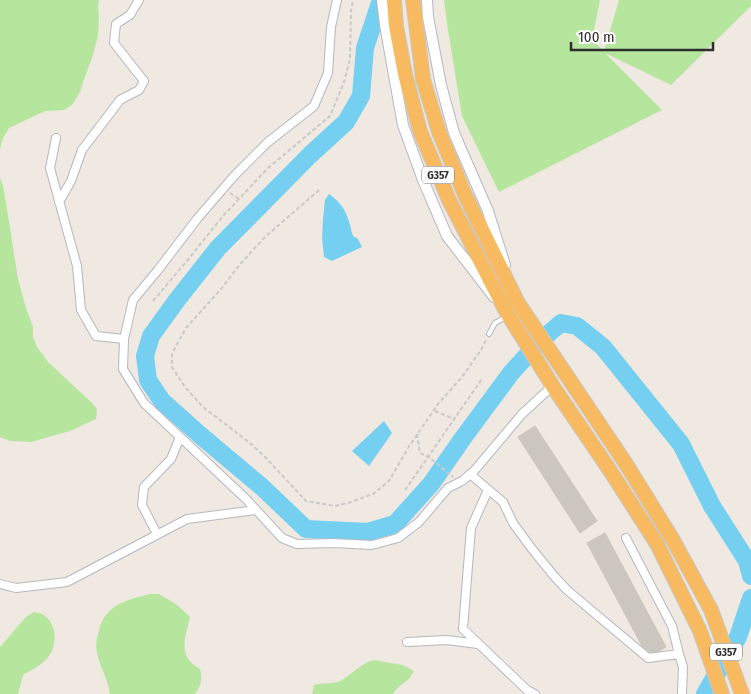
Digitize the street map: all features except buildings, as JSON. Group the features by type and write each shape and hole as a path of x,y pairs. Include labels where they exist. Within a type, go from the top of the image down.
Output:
{"highway":[{"name":"G357","path":"394,0 391,26 420,130 449,200 507,315 657,544 700,631 722,694"},
{"name":"G357","path":"413,0 423,79 439,132 465,196 518,304 626,464 673,540 711,610 742,694"}],"street":[{"path":"59,202 70,181 82,150 120,100 139,90 144,81 114,43 116,24 130,14 139,0"},
{"path":"337,0 332,27 328,73 314,106 268,142 234,176 197,219 133,300 124,339 123,369 144,403 246,499 282,538 297,544 333,543 372,546 398,538 419,522 448,488 462,481 470,474 522,414 547,391 554,388"},
{"path":"382,0 391,26"},
{"path":"427,0 428,17 441,85 454,133 488,212 518,304"},
{"path":"56,138 50,168 77,266 81,310 96,336 124,339"},
{"path":"157,534 142,505 144,487 171,460 180,437"},
{"path":"470,474 503,502 518,530 567,590 648,658 679,654"},
{"path":"488,490 471,528 463,629 526,690 535,694"},
{"path":"0,584 16,588 68,582 187,519 256,510"},
{"path":"626,538 672,626 683,667 682,694"},
{"path":"407,642 447,640 478,644"}],"lane":[{"path":"489,334 495,323 507,315"}],"path":[{"path":"153,301 223,216 267,169 330,116 344,82 350,59 353,0"},
{"path":"319,190 266,237 241,263 221,289 186,328 172,354 172,367 185,387 203,407 265,457 306,501 336,506 372,494 388,481 417,434 434,410 462,377 481,350 489,334"},
{"path":"406,490 482,379"},
{"path":"434,410 454,419"},
{"path":"417,434 420,453 429,457 449,473"}],"green space":[{"path":"0,0 99,0 99,16 98,36 93,55 80,92 72,105 64,110 45,111 9,128 3,138 0,149"},
{"path":"444,0 600,0 592,40 604,51 619,0 751,0 751,6 671,85 605,53 662,110 499,192 462,116"},
{"path":"0,178 3,186 18,279 33,327 33,337 37,347 48,362 97,409 96,419 70,431 31,442 11,441 0,437"},
{"path":"150,594 159,594 176,604 190,617 184,646 188,658 200,669 200,685 195,694 110,694 96,650 102,621 118,604"},
{"path":"34,612 44,615 52,624 54,641 52,651 44,662 23,675 18,694 0,694 0,647 26,617"},
{"path":"373,660 403,665 414,671 409,679 398,687 393,694 312,694 314,685 339,682"}],"water":[{"path":"329,194 343,208 353,236 358,239 362,247 332,261 324,257 322,238 325,200"},
{"path":"384,421 392,433 369,466 352,451"}],"waterway":[{"path":"381,0 365,48 361,96 346,122 310,155 218,248 177,300 151,336 145,356 148,380 162,401 262,487 306,529 368,532 395,524 431,484 511,373 541,340 561,323 577,326 603,347 681,444 712,506 747,561 751,576"},
{"path":"705,694 738,637 751,598"}]}
